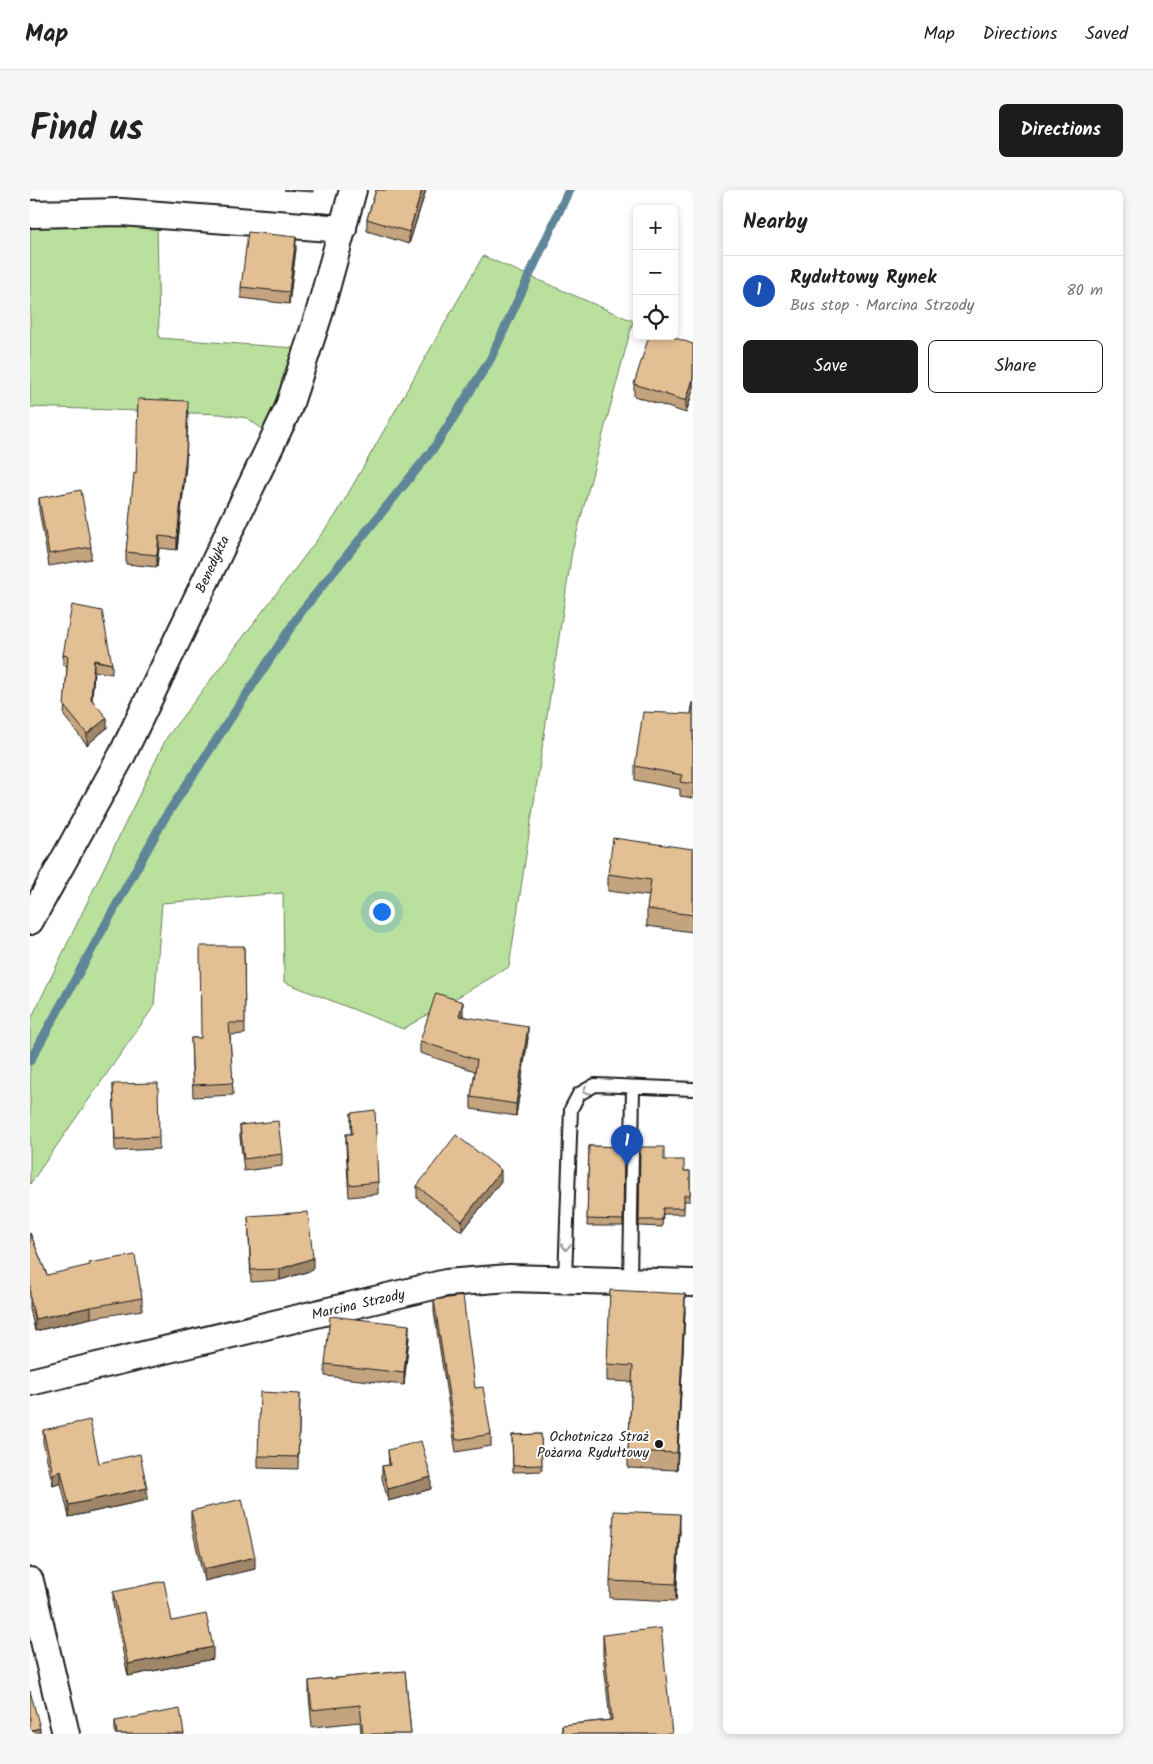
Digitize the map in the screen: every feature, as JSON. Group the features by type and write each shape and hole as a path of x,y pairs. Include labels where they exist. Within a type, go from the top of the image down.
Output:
{"street":[{"name":"Benedykta","path":"30,921 122,754 288,409 319,314 354,190"},
{"path":"30,214 121,212 342,229"},
{"name":"Marcina Strzody","path":"30,1382 446,1283 485,1278 693,1283"},
{"path":"30,1581 66,1734"}],"lane":[{"path":"565,1279 571,1109 580,1094 595,1086 693,1089"},
{"path":"630,1281 633,1087"}],"green space":[{"path":"157,222 159,338 294,348 265,431 247,418 220,414 30,407 30,223"},
{"path":"483,256 633,321 572,551 509,967 403,1029 284,982 283,893 162,903 154,1006 30,1184 30,1021 167,737 336,515"}],"building":[{"path":"376,190 422,190 409,232 367,219"},
{"path":"248,232 296,237 289,292 241,287"},
{"path":"678,339 693,344 693,379 686,401 634,384 648,340"},
{"path":"138,399 188,401 186,454 177,538 159,536 157,555 126,552 134,473 136,474"},
{"path":"81,490 91,547 49,554 39,498"},
{"path":"72,605 102,611 112,664 94,660 91,699 107,718 87,734 64,706 68,656 63,655"},
{"path":"693,702 693,784 680,782 682,775 635,766 643,712 691,714"},
{"path":"613,838 693,849 693,915 647,909 651,880 608,874"},
{"path":"200,946 244,946 245,1023 229,1023 233,1083 193,1085 191,1038 201,1038"},
{"path":"436,993 463,1002 459,1016 528,1027 516,1104 471,1097 477,1060 420,1041"},
{"path":"158,1083 159,1137 115,1139 113,1084"},
{"path":"375,1110 378,1182 349,1185 346,1134 352,1134 351,1113"},
{"path":"278,1121 282,1154 244,1159 240,1125"},
{"path":"456,1135 501,1170 462,1221 417,1186"},
{"path":"589,1146 624,1147 623,1220 587,1219"},
{"path":"640,1147 664,1147 664,1160 684,1160 684,1171 690,1171 690,1195 684,1195 684,1208 663,1208 662,1220 639,1220"},
{"path":"308,1212 313,1258 280,1269 251,1270 248,1216"},
{"path":"30,1233 47,1275 90,1265 89,1263 135,1255 142,1298 35,1319 30,1298"},
{"path":"610,1290 685,1294 677,1453 628,1451 633,1366 607,1364"},
{"path":"463,1296 475,1388 483,1387 491,1434 456,1440 434,1300"},
{"path":"330,1316 409,1325 404,1373 325,1364"},
{"path":"260,1392 300,1394 298,1457 258,1456"},
{"path":"90,1420 99,1463 140,1454 147,1488 69,1505 61,1471 53,1474 43,1430"},
{"path":"541,1434 542,1465 513,1466 512,1435"},
{"path":"421,1441 431,1477 388,1489 382,1466 390,1465 388,1450"},
{"path":"242,1499 255,1557 204,1569 191,1511"},
{"path":"614,1511 680,1514 676,1584 610,1581"},
{"path":"164,1581 172,1621 206,1614 213,1647 128,1664 113,1592"},
{"path":"661,1628 672,1734 563,1734 562,1725 612,1720 603,1635"},
{"path":"405,1671 411,1734 363,1734 360,1705 312,1710 309,1681"},
{"path":"30,1691 40,1728 32,1730 34,1734 30,1734"},
{"path":"180,1709 184,1734 117,1734 115,1721"}],"waterway":[{"path":"30,1061 164,819 301,612 434,448 490,360 569,190"}],"place":[{"name":"Rydułtowy Rynek","path":"627,1166"},
{"name":"Ochotnicza Straż Pożarna Rydułtowy","path":"659,1444"}]}
